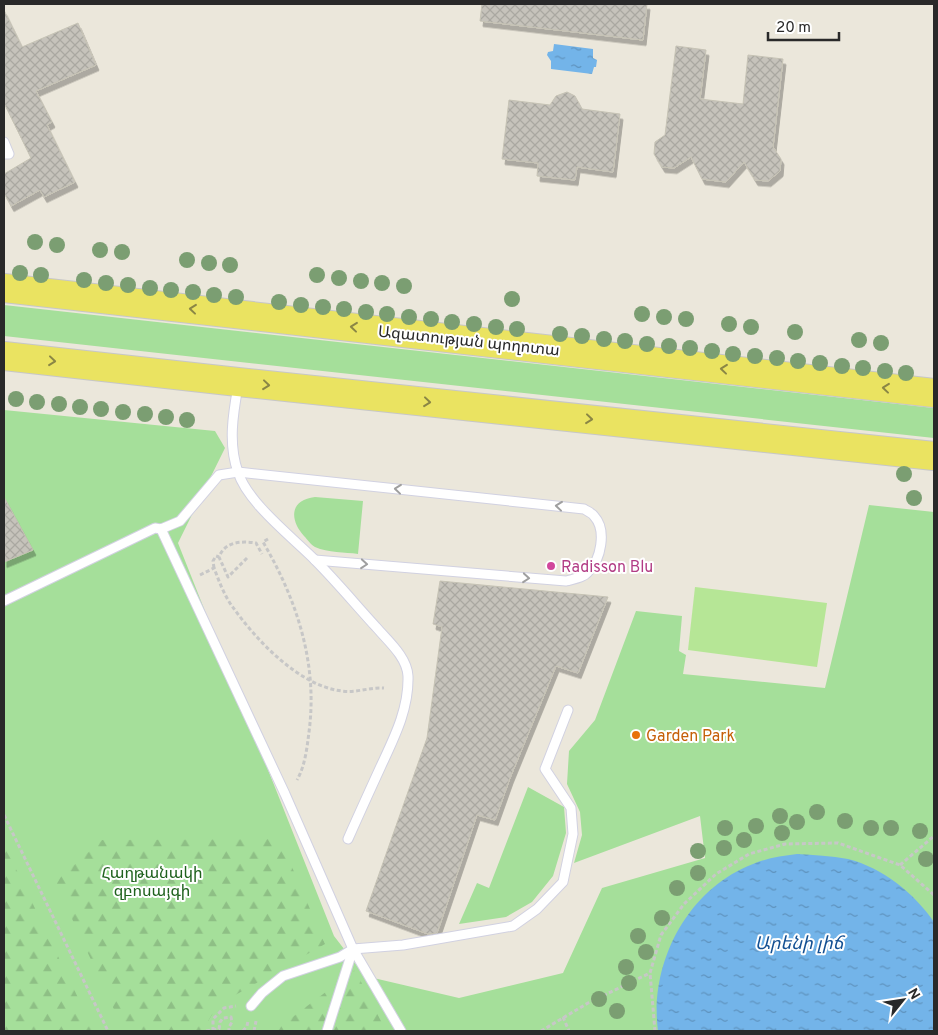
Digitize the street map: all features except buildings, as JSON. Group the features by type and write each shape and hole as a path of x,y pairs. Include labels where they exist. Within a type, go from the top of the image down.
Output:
{"main road":[{"name":"Ազատության պողոտա","path":"4,288 934,393"},
{"path":"4,356 934,456"}],"lane":[{"path":"4,142 9,154 4,154"},
{"path":"238,382 233,415 233,452 243,483 260,506 315,560 387,639 407,667 408,679 402,719 348,839"},
{"path":"4,601 155,528 161,529 180,521 219,475 238,472 584,509 595,517 600,529 601,547 596,561 588,573 566,581 315,560"},
{"path":"161,529 286,794 353,949 401,1031"},
{"path":"251,1006 262,993 283,976 340,957 353,949 403,945 513,926 537,909 563,882 573,834 571,808 545,769 568,710"},
{"path":"327,1031 353,949"}],"path":[{"path":"269,538 263,542 275,560 293,603 305,642 311,680 311,717 306,753 296,782 291,774"},
{"path":"262,554 256,543 240,541 228,546 221,552 219,557 216,556 213,562 231,605 249,628 270,651 291,669 324,687 342,691 360,691 372,687 384,688"},
{"path":"259,548 265,546"},
{"path":"219,557 228,577 247,558"},
{"path":"197,578 214,568"},
{"path":"4,815 108,1031"},
{"path":"900,866 934,836"},
{"path":"654,1031 650,973 661,935 684,904 716,874 749,854 785,844 838,843 900,866 934,895"},
{"path":"541,1031 588,1003 650,973"},
{"path":"213,1031 213,1019 224,1008 240,1005 251,1006"},
{"path":"206,1031 219,1029 218,1026 223,1018 231,1017 232,1022 229,1031"},
{"path":"563,1017 569,1031"},
{"path":"244,1031 248,1020"}],"green space":[{"path":"4,305 934,408 934,438 4,336"},
{"name":"Հաղթանակի զբոսայգի","path":"4,410 215,431 225,448 178,543 334,936 365,976 459,998 563,973 602,888 705,858 700,816 574,863 582,835 580,812 567,784 569,751 595,720 636,611 682,616 679,651 686,655 683,674 825,688 869,505 934,512 934,1031 4,1031"},
{"path":"315,497 363,501 358,554 315,547 299,530 294,517 294,511 301,502"},
{"path":"695,587 827,603 817,667 688,650"},
{"path":"528,787 564,807 566,833 553,876 532,902 506,917 459,924 477,883 489,888"},
{"path":"280,839 325,944 218,1005 207,1023 212,1031 124,1031 55,882 102,840"},
{"path":"4,844 94,1031 4,1031"},
{"path":"355,970 386,1031 274,1031"}],"water":[{"path":"554,44 593,49 593,58 597,60 592,74 551,69 551,61 547,55 548,52 553,51"},
{"name":"Արենի լիճ","path":"797,854 829,856 861,863 897,883 926,911 934,922 934,1031 658,1031 657,1006 660,980 667,955 677,932 692,910 709,891 730,876 764,860"}],"place":[{"name":"Radisson Blu","path":"551,566"},
{"name":"Garden Park","path":"636,735"}]}
